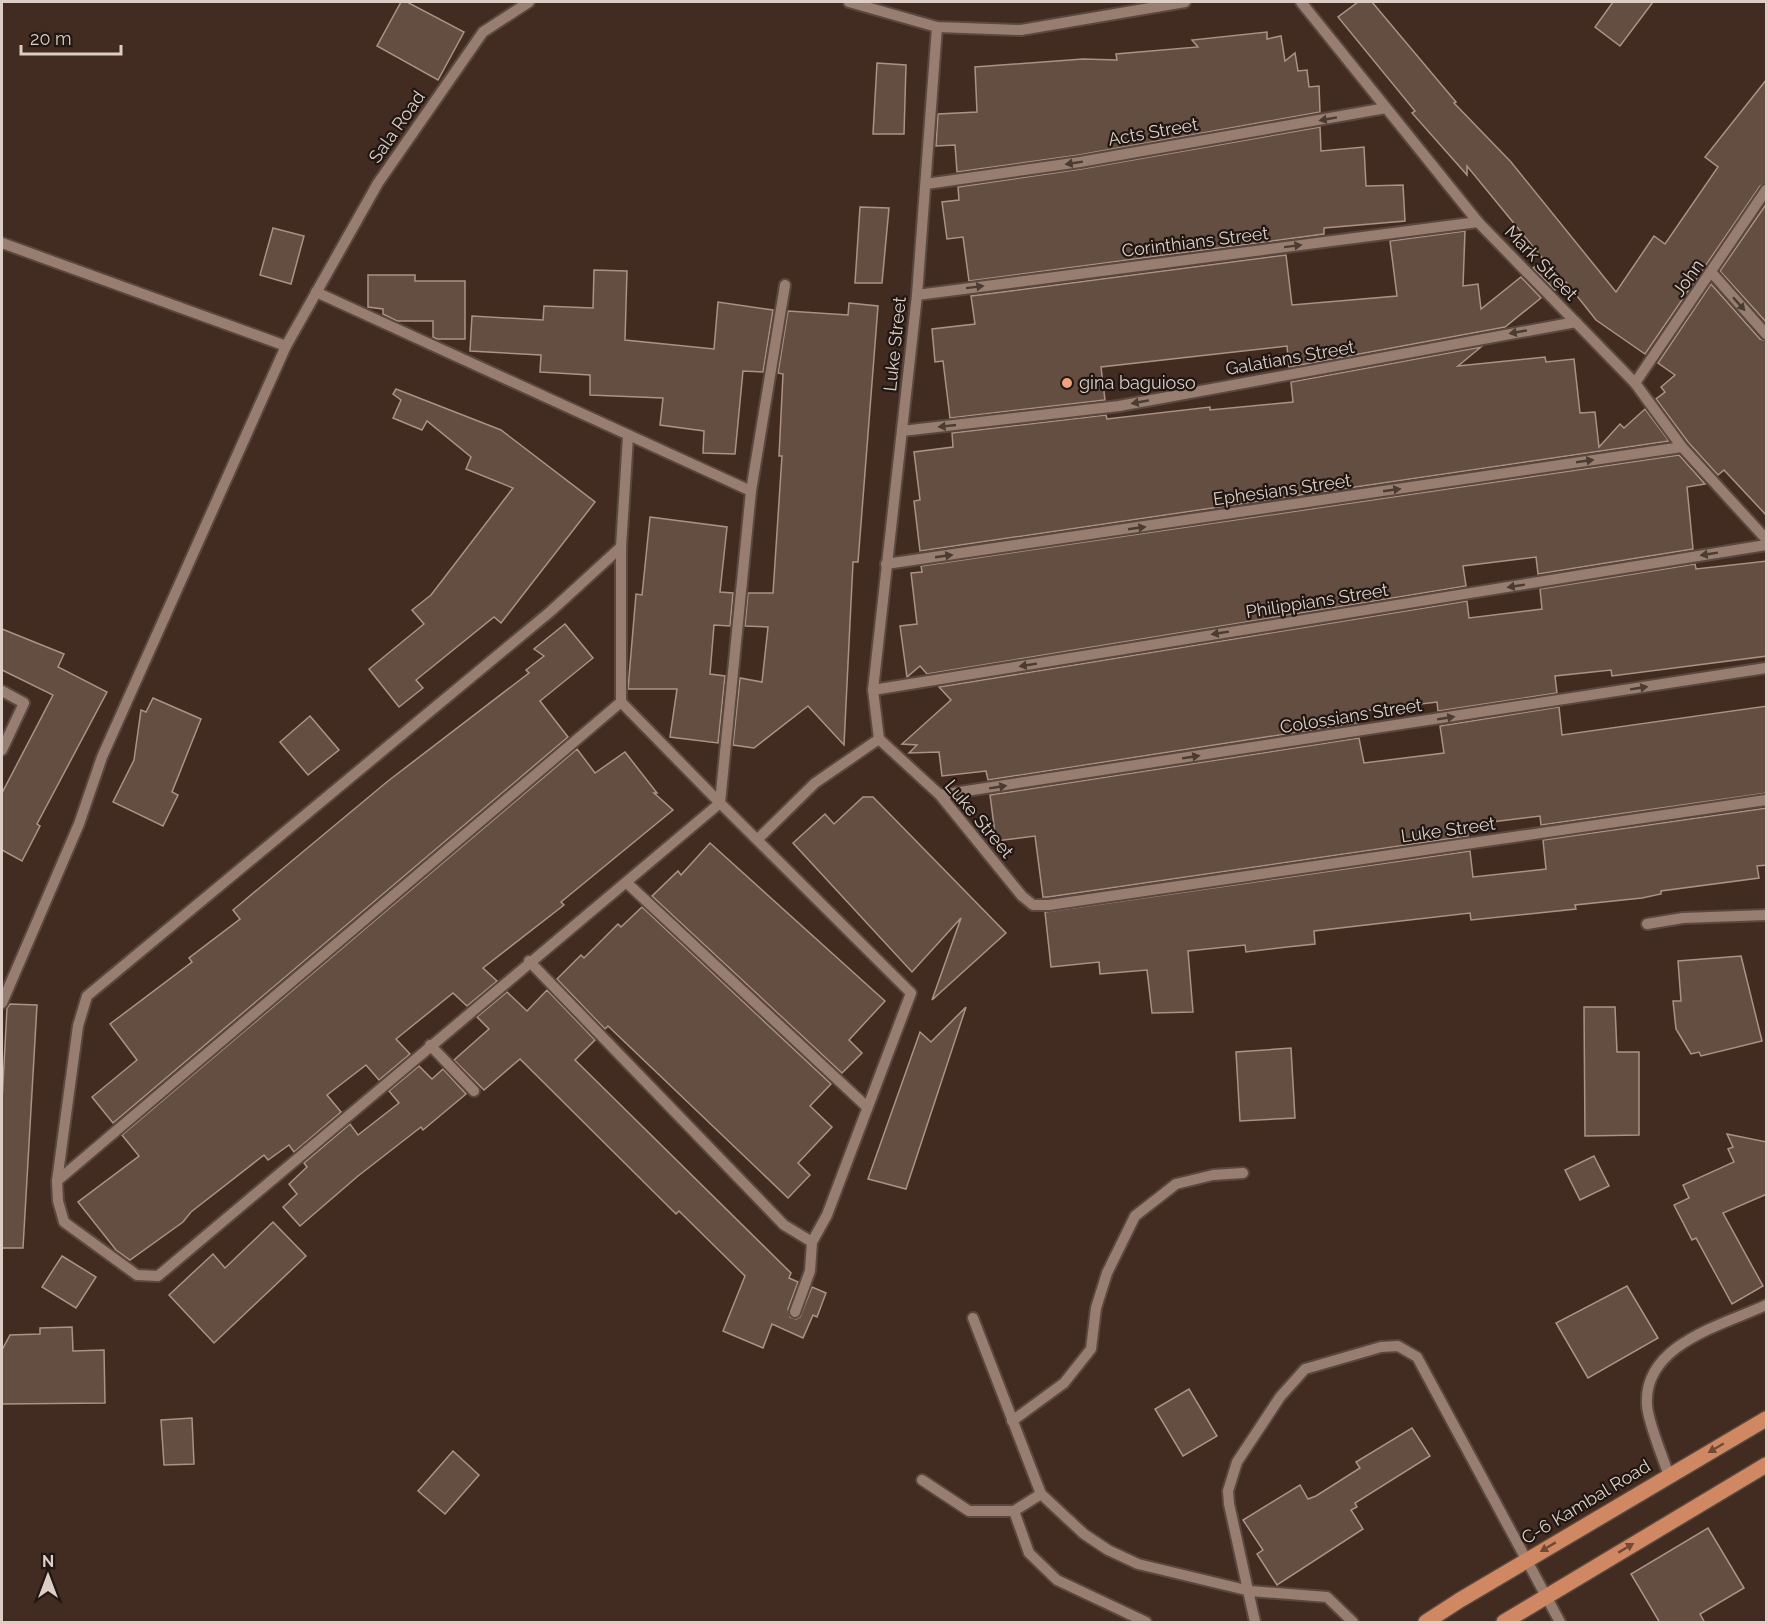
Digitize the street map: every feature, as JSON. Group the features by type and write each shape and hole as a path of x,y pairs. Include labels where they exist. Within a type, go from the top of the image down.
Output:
{"main road":[{"name":"C-6 Kambal Road","path":"1426,1623 1526,1561 1767,1419"},
{"path":"1504,1623 1546,1595 1767,1465"}],"street":[{"name":"Sala Road","path":"2,1003 79,824 102,757 286,346 378,183 483,32 529,2"},
{"path":"849,2 937,27 1021,30 1185,2"},
{"name":"Mark Street","path":"1301,2 1478,222 1635,383 1682,447 1767,539"},
{"name":"Luke Street","path":"937,27 917,295 873,690 879,740 940,795 1022,896 1033,905 1049,905 1767,800"},
{"name":"Acts Street","path":"926,184 1080,162 1386,108"},
{"name":"John","path":"1635,383 1767,190"},
{"name":"Corinthians Street","path":"917,295 1478,222"},
{"path":"2,243 286,346"},
{"path":"1712,273 1767,334"},
{"path":"621,547 550,611 87,996 78,1026 57,1181 58,1201 64,1222 137,1275 158,1276 529,961 627,883 720,803 751,491 785,285"},
{"path":"316,292 628,437 751,491"},
{"name":"Galatians Street","path":"902,430 1119,406 1576,322"},
{"path":"628,437 621,547 621,702 911,993 828,1215 812,1242 810,1271 795,1312"},
{"name":"Ephesians Street","path":"886,564 1682,447"},
{"name":"Philippians Street","path":"873,690 1767,545"},
{"name":"Colossians Street","path":"940,795 1767,668"},
{"path":"2,691 24,703 2,750"},
{"path":"57,1181 621,702"},
{"path":"758,839 815,783 879,740"},
{"path":"627,883 867,1107"},
{"path":"1647,924 1683,918 1767,915"},
{"path":"529,961 784,1225 812,1242"},
{"path":"430,1045 474,1091"},
{"path":"1012,1421 1064,1383 1091,1349 1096,1308 1107,1273 1135,1216 1176,1184 1214,1175 1243,1173"},
{"path":"1669,1476 1647,1404 1654,1367 1680,1344 1767,1305"},
{"path":"973,1318 1041,1494 1084,1534 1108,1550 1138,1564 1250,1591 1327,1597 1353,1623"},
{"path":"1255,1623 1250,1591 1229,1504 1228,1491 1237,1462 1280,1397 1305,1369 1381,1347 1398,1346 1417,1357 1560,1623"},
{"path":"922,1480 969,1511 1014,1511 1041,1494"},
{"path":"1014,1511 1029,1553 1058,1580 1146,1623"}],"building":[{"path":"401,2 407,2 464,32 438,80 377,46"},
{"path":"1358,2 1372,2 1456,102 1454,103 1511,162 1616,292 1654,236 1665,244 1718,167 1705,157 1767,79 1767,183 1760,186 1645,354 1596,320 1566,282 1555,290 1533,268 1544,260 1467,166 1467,175 1412,113 1415,111 1338,17"},
{"path":"1613,2 1653,2 1620,46 1595,27"},
{"path":"1267,32 1267,39 1281,36 1285,61 1295,53 1298,71 1307,70 1309,87 1319,86 1320,112 1079,155 957,172 955,145 936,146 938,114 977,112 975,67 1083,59 1117,60 1116,54 1198,47 1192,40"},
{"path":"877,63 906,65 904,134 873,134"},
{"path":"1320,127 1321,151 1364,147 1366,186 1403,185 1405,221 1324,228 1324,234 969,281 963,237 947,239 942,202 959,200 958,187 1081,169"},
{"path":"1767,203 1767,323 1720,271"},
{"path":"860,207 889,208 882,283 855,283"},
{"path":"273,228 304,236 291,284 260,275"},
{"path":"1465,231 1463,286 1478,284 1481,309 1521,277 1541,298 1505,327 1289,367 1287,346 1101,367 1105,400 950,418 943,361 935,362 932,329 975,324 971,296 1286,255 1292,305 1397,296 1390,241"},
{"path":"594,270 627,271 625,340 714,349 718,302 773,310 763,372 743,371 735,454 703,453 704,431 660,425 663,398 590,395 590,375 540,372 541,355 470,351 472,316 543,320 544,306 593,308"},
{"path":"368,275 415,275 415,281 465,281 465,339 437,339 433,337 433,321 397,321 383,314 383,309 368,307"},
{"path":"1711,284 1760,339 1767,341 1767,516 1724,470 1718,475 1688,442 1656,399 1665,392 1661,387 1675,375 1658,363"},
{"path":"849,303 878,306 858,562 853,562 844,745 808,706 754,748 733,745 740,678 762,682 768,627 745,626 748,593 773,593 782,456 779,456 783,374 778,373 788,311 848,315"},
{"path":"1481,347 1458,366 1545,357 1546,362 1574,359 1580,413 1595,412 1599,447 1620,424 1624,428 1645,409 1669,441 920,551 914,501 920,500 914,452 953,447 952,433 1106,415 1107,419 1210,407 1210,410 1293,402 1291,382"},
{"path":"396,389 501,430 595,502 501,623 494,617 416,680 423,688 399,707 369,669 424,624 412,610 431,595 513,488 466,469 471,457 427,421 422,430 393,418 401,400 393,394"},
{"path":"1679,455 1705,484 1687,487 1693,549 1538,574 1536,557 1463,566 1466,586 927,674 920,666 907,677 900,626 917,624 911,573 922,572 921,566"},
{"path":"650,517 727,527 720,592 733,593 730,626 714,625 710,674 725,676 718,743 670,737 677,689 628,689 636,594 642,595"},
{"path":"1767,561 1767,656 1612,676 1611,670 1555,676 1557,693 1438,711 1437,702 1355,712 1357,723 988,780 986,771 942,776 939,752 909,753 917,745 902,744 951,700 939,687 1467,601 1469,618 1542,609 1540,589 1695,564 1696,569"},
{"path":"565,624 593,658 540,701 568,737 113,1123 92,1097 137,1060 110,1024 192,962 189,958 240,919 233,910 388,781 529,673 526,670 544,656 534,649"},
{"path":"2,629 64,654 58,667 107,692 37,824 40,826 22,861 2,850 2,793 53,695 2,670"},
{"path":"153,698 201,719 172,792 178,795 163,826 113,802 134,760 141,710 146,712"},
{"path":"1767,706 1767,793 1541,825 1540,816 1467,825 1468,836 1048,897 1043,897 1035,836 996,841 990,795 1359,738 1364,763 1444,753 1440,726 1559,707 1562,735"},
{"path":"310,716 339,750 308,775 280,742"},
{"path":"577,749 595,773 625,752 657,793 654,793 673,810 561,902 564,905 483,968 497,981 467,1006 453,993 396,1039 410,1054 379,1080 366,1065 327,1095 341,1112 294,1152 289,1145 268,1160 264,1155 191,1212 183,1222 130,1260 116,1250 78,1202 139,1156 122,1135"},
{"path":"863,797 873,797 1006,933 932,1000 961,918 912,972 793,843 825,814 834,824"},
{"path":"1767,808 1767,865 1757,866 1759,878 1661,891 1661,894 1642,898 1575,905 1576,909 1471,920 1470,913 1314,931 1315,944 1246,952 1245,945 1188,951 1193,1012 1152,1013 1147,970 1100,974 1099,962 1051,967 1045,912 1470,851 1473,877 1546,869 1543,840"},
{"path":"710,843 885,1001 849,1040 862,1053 842,1073 652,896 678,871 681,875"},
{"path":"642,907 831,1084 810,1106 832,1127 798,1163 810,1175 788,1198 608,1026 605,1029 557,979 581,955 584,958 618,924 621,927"},
{"path":"1741,956 1762,1041 1701,1056 1699,1052 1691,1054 1676,1029 1673,1001 1681,1001 1678,961"},
{"path":"547,990 595,1040 575,1060 791,1273 789,1278 798,1282 788,1309 790,1317 796,1319 800,1317 812,1287 826,1293 817,1317 813,1315 803,1338 772,1324 763,1348 723,1331 745,1276 679,1211 676,1214 520,1059 484,1090 454,1060 489,1029 477,1017 507,992 527,1011"},
{"path":"10,1004 37,1005 23,1248 2,1248 2,1102 7,1008"},
{"path":"966,1007 906,1189 868,1179 920,1032 931,1042"},
{"path":"1584,1007 1615,1007 1617,1052 1639,1052 1639,1135 1585,1136"},
{"path":"1291,1048 1295,1118 1240,1121 1236,1052"},
{"path":"419,1066 432,1079 443,1069 466,1094 423,1130 421,1127 358,1176 300,1226 283,1207 297,1194 289,1184 307,1167 304,1163 350,1124 358,1135 399,1103 389,1091"},
{"path":"1727,1134 1767,1142 1767,1194 1723,1213 1763,1286 1732,1304 1696,1238 1692,1240 1674,1205 1689,1198 1683,1185 1734,1162 1728,1149 1733,1147"},
{"path":"1594,1156 1609,1186 1580,1200 1565,1170"},
{"path":"273,1222 306,1256 214,1343 169,1295 213,1254 225,1268"},
{"path":"62,1256 96,1277 76,1308 42,1287"},
{"path":"1627,1286 1658,1338 1588,1378 1556,1323"},
{"path":"72,1327 73,1351 104,1350 105,1403 2,1404 2,1350 10,1335 40,1334 40,1328"},
{"path":"1189,1389 1217,1436 1183,1456 1155,1409"},
{"path":"192,1418 194,1464 164,1465 161,1420"},
{"path":"1412,1428 1430,1456 1355,1503 1357,1507 1351,1510 1363,1529 1277,1585 1257,1554 1263,1550 1243,1520 1300,1485 1308,1499 1316,1496 1360,1468 1356,1462"},
{"path":"453,1451 479,1475 445,1514 418,1491"},
{"path":"1708,1528 1744,1588 1700,1614 1705,1623 1660,1623 1631,1574"}],"place":[{"name":"gina baguioso","path":"1067,383"}]}
